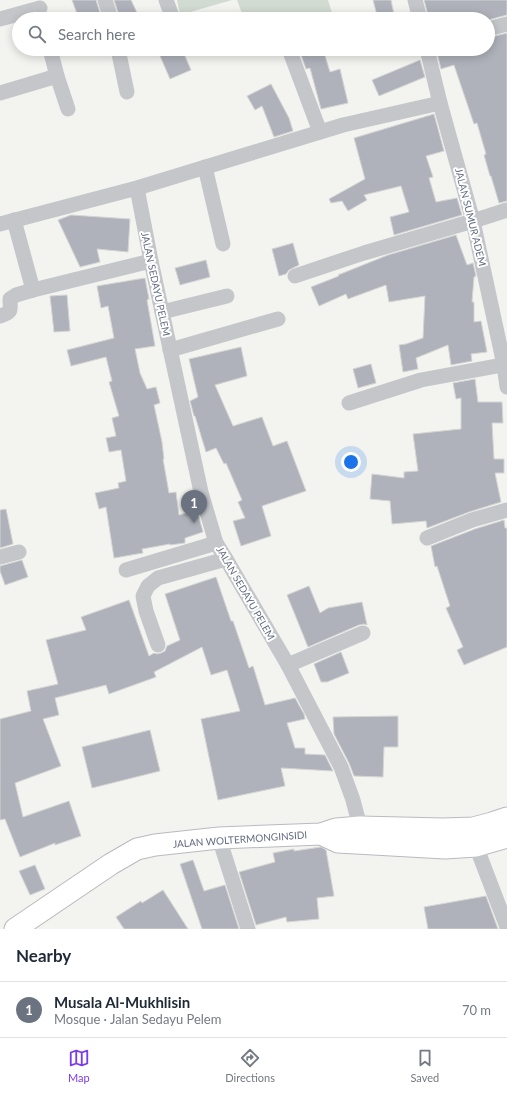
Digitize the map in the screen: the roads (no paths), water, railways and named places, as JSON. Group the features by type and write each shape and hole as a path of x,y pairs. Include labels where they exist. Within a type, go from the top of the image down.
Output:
{"main road":[{"name":"JALAN WOLTERMONGINSIDI","path":"444,838 507,818"},
{"name":"JALAN WOLTERMONGINSIDI","path":"15,929 111,864 137,849 155,845 219,838 321,834 338,842 359,835 444,838 476,846 507,837"}],"street":[{"path":"105,0 109,12"},
{"path":"166,0 170,12"},
{"path":"414,0 418,12"},
{"path":"28,12 40,9"},
{"path":"0,19 12,16"},
{"path":"495,27 507,24"},
{"path":"52,56 68,109"},
{"path":"119,56 127,92"},
{"path":"292,56 320,132"},
{"name":"JALAN SUMUR ADEM","path":"429,56 440,103 473,221 505,364 507,387"},
{"path":"0,94 57,76"},
{"path":"33,290 7,222 137,188 320,132 440,103"},
{"path":"205,167 223,244"},
{"name":"JALAN SEDAYU PELEM","path":"137,188 151,261 201,492 216,543 288,665 341,767 353,800 359,835"},
{"path":"295,276 364,253 507,210"},
{"path":"0,316 10,312 10,299 12,297 33,290 151,261"},
{"path":"162,312 227,296"},
{"path":"170,350 278,319"},
{"path":"349,403 421,380 505,364"},
{"path":"427,538 472,520 507,510"},
{"path":"126,570 216,543"},
{"path":"0,557 19,552"},
{"path":"158,645 146,611 143,596 148,586 158,578 226,559"},
{"path":"288,665 363,633"},
{"path":"219,838 248,929"},
{"path":"476,846 507,927"}],"place":[{"name":"Musala Al-Mukhlisin","path":"194,523"}]}
